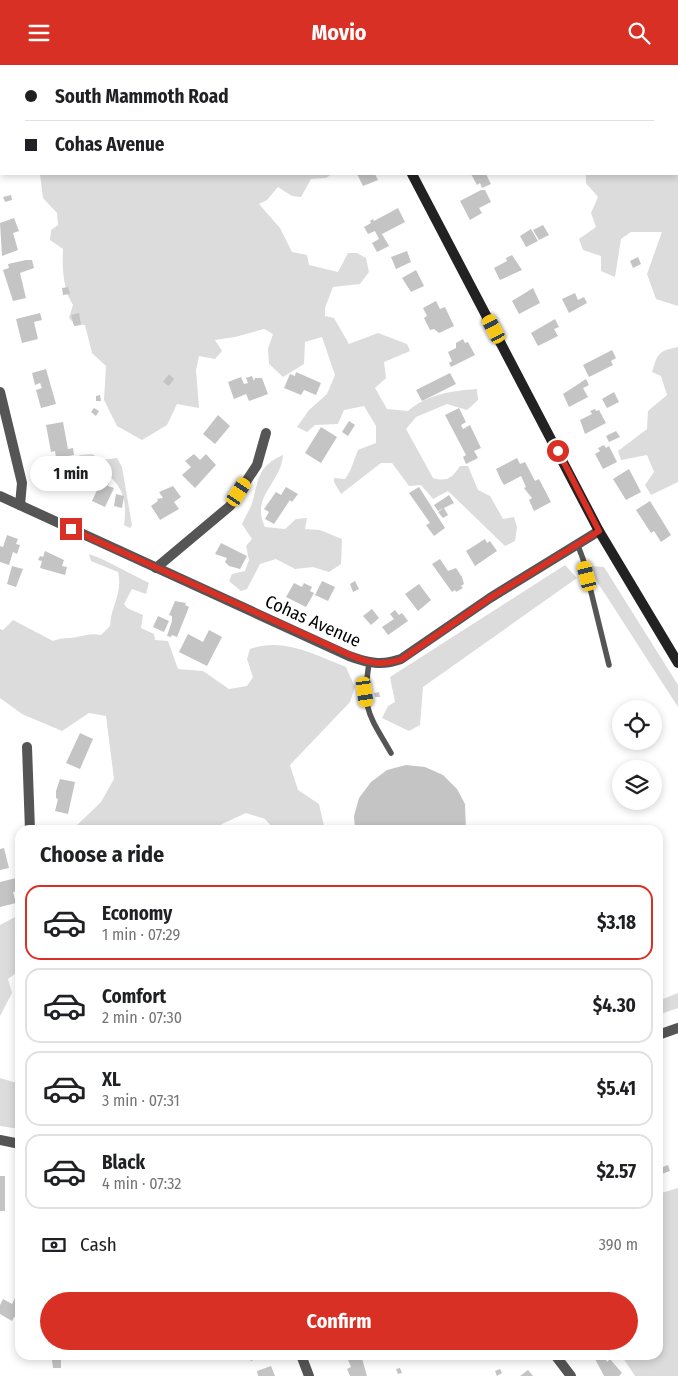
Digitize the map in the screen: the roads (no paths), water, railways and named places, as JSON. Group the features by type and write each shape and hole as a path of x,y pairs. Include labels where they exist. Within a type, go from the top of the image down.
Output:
{"main road":[{"path":"413,175 599,531 678,663"}],"street":[{"path":"0,392 22,483 20,505"},
{"path":"156,568 230,505 257,465 266,433"},
{"name":"Cohas Avenue","path":"0,496 369,663 389,664 402,659 490,598 599,531"},
{"path":"27,747 30,825"},
{"path":"663,1033 678,1028"},
{"path":"0,1140 15,1142"},
{"path":"303,1360 310,1376"},
{"path":"559,1360 571,1376"}],"lane":[{"path":"577,543 583,559 609,665"},
{"path":"369,663 365,692 368,713 392,753"}]}
